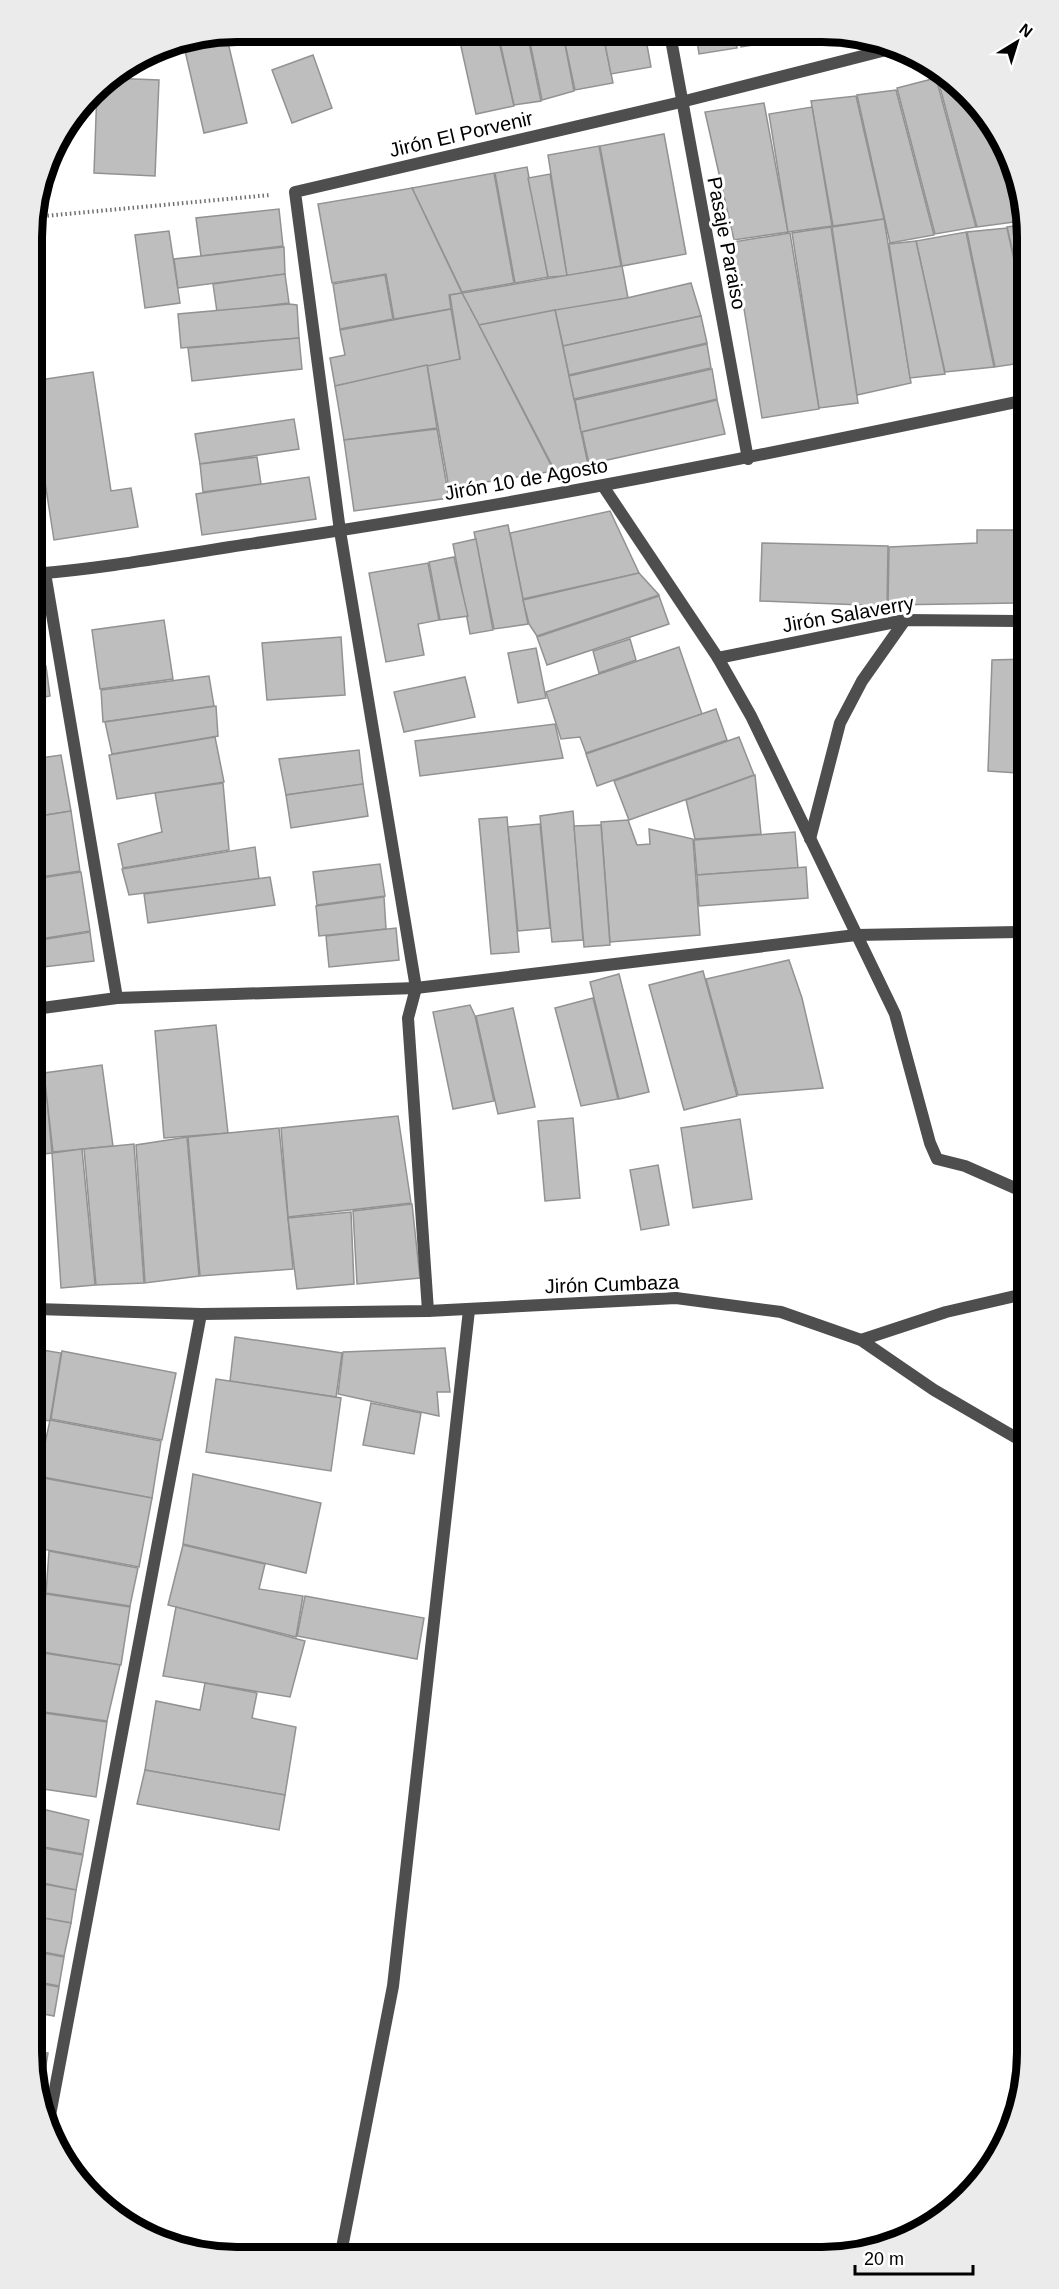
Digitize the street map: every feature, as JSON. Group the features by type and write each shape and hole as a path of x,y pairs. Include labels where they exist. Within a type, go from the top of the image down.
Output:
{"street":[{"name":"Pasaje Paraiso","path":"671,42 748,459"},
{"name":"Jirón El Porvenir","path":"295,192 681,102 881,51"},
{"path":"295,192 340,531 416,988 408,1017 428,1311"},
{"name":"Jirón 10 de Agosto","path":"42,574 340,531 603,486 748,459 1017,401"},
{"path":"603,486 718,658 751,716 895,1014 930,1143 937,1159 965,1166 1017,1189"},
{"path":"42,590 117,998"},
{"path":"810,839 840,723 862,681 905,620"},
{"name":"Jirón Salaverry","path":"718,658 905,620 1017,621"},
{"path":"42,1008 117,998 416,988 856,935 1017,932"},
{"path":"861,1340 946,1312 1017,1296"},
{"name":"Jirón Cumbaza","path":"42,1310 201,1314 428,1311 676,1298 781,1312 861,1340 934,1390 1017,1438"},
{"path":"342,2247 393,1986 469,1310"},
{"path":"51,2110 201,1314"}],"path":[{"path":"43,216 295,192"}],"building":[{"path":"460,42 499,42 514,106 476,114"},
{"path":"500,42 529,42 541,101 514,105"},
{"path":"530,42 565,42 574,91 542,100"},
{"path":"565,42 605,42 613,83 575,90"},
{"path":"605,42 646,42 651,67 611,74"},
{"path":"697,42 736,42 737,48 699,54"},
{"path":"740,42 772,42 741,47"},
{"path":"228,43 247,123 204,133 185,49"},
{"path":"313,55 332,108 292,123 272,70"},
{"path":"124,79 159,80 155,176 94,173 97,101"},
{"path":"936,80 976,227 935,234 897,88"},
{"path":"938,81 951,90 977,118 1002,162 1010,187 1016,222 977,227"},
{"path":"896,90 934,235 890,243 857,95"},
{"path":"856,96 884,219 833,226 811,101"},
{"path":"764,103 788,232 734,240 705,112"},
{"path":"812,107 832,226 788,232 769,114"},
{"path":"664,134 686,254 622,266 600,146"},
{"path":"599,146 621,266 567,276 548,155"},
{"path":"527,167 548,277 515,283 495,173"},
{"path":"494,173 514,283 462,292 412,188"},
{"path":"550,174 567,276 548,277 528,178"},
{"path":"412,188 462,293 449,295 451,309 394,319 386,274 332,283 318,204"},
{"path":"279,209 283,246 201,256 196,218"},
{"path":"884,219 911,383 857,395 832,227"},
{"path":"1016,226 1017,270 1007,227"},
{"path":"831,227 858,403 819,408 792,233"},
{"path":"1007,228 1017,274 1017,364 995,367 967,232"},
{"path":"169,231 180,303 145,308 135,235"},
{"path":"966,232 994,367 945,372 916,241"},
{"path":"790,233 819,409 762,418 733,242"},
{"path":"916,241 945,374 910,378 889,244"},
{"path":"284,247 285,274 178,288 174,259"},
{"path":"622,266 628,298 479,325 462,293"},
{"path":"285,274 289,303 217,312 213,284"},
{"path":"385,275 393,319 340,329 333,284"},
{"path":"691,283 701,316 563,346 555,310 627,298"},
{"path":"462,293 554,471 449,488 427,365 460,359 450,295"},
{"path":"297,305 299,338 181,348 178,314"},
{"path":"451,309 460,359 335,386 330,358 345,355 340,330"},
{"path":"555,310 588,464 555,471 479,325"},
{"path":"701,316 707,343 569,375 563,346"},
{"path":"299,338 302,369 192,381 188,348"},
{"path":"707,344 711,368 574,399 569,376"},
{"path":"427,365 437,428 344,440 335,386"},
{"path":"712,369 717,399 581,432 575,400"},
{"path":"93,372 111,491 131,488 138,527 54,540 42,463 42,380"},
{"path":"717,400 725,434 589,464 582,432"},
{"path":"294,419 299,449 200,464 195,434"},
{"path":"437,429 449,498 354,511 344,440"},
{"path":"257,457 261,484 203,492 200,464"},
{"path":"309,477 316,519 202,535 196,494"},
{"path":"610,511 639,573 523,599 510,533"},
{"path":"508,525 528,624 494,629 474,532"},
{"path":"977,530 1017,530 1017,603 888,605 889,547 977,543"},
{"path":"476,539 493,630 470,634 453,544"},
{"path":"762,543 888,546 887,606 760,601"},
{"path":"454,557 468,616 440,620 429,562"},
{"path":"428,563 439,620 418,624 424,655 386,662 369,573"},
{"path":"639,573 659,595 537,636 529,624 523,600"},
{"path":"659,596 669,624 547,665 537,637"},
{"path":"164,620 173,679 100,689 92,630"},
{"path":"341,637 345,695 267,700 262,643"},
{"path":"630,639 636,660 599,673 593,651"},
{"path":"679,647 702,714 586,753 580,737 561,739 546,692"},
{"path":"536,648 546,698 518,703 508,653"},
{"path":"1017,659 1017,773 988,771 992,660"},
{"path":"46,666 50,696 42,698 42,667"},
{"path":"209,676 214,706 103,722 101,690"},
{"path":"465,677 475,717 404,732 394,692"},
{"path":"216,706 218,736 112,754 105,722"},
{"path":"716,709 727,740 597,786 586,754"},
{"path":"555,724 563,758 420,776 415,741"},
{"path":"215,737 224,782 117,799 109,755"},
{"path":"739,737 754,775 629,820 614,781"},
{"path":"359,750 363,784 286,795 279,759"},
{"path":"61,755 71,811 42,816 42,758"},
{"path":"755,775 761,834 695,839 686,800"},
{"path":"223,783 229,850 123,868 118,844 162,832 155,793"},
{"path":"363,784 368,816 291,828 286,795"},
{"path":"71,811 80,871 42,877 42,816"},
{"path":"573,811 583,940 552,942 540,816"},
{"path":"507,817 519,952 491,954 479,819"},
{"path":"628,820 637,845 650,844 649,829 693,839 700,935 610,942 601,822"},
{"path":"540,824 550,928 518,931 508,827"},
{"path":"601,825 610,945 584,947 574,826"},
{"path":"795,832 798,868 697,875 694,840"},
{"path":"255,847 259,879 129,895 122,869"},
{"path":"380,864 385,896 317,905 313,872"},
{"path":"806,867 808,898 699,906 697,875"},
{"path":"81,872 90,931 42,939 42,878"},
{"path":"270,877 275,905 148,923 144,894"},
{"path":"384,897 386,929 319,936 316,906"},
{"path":"396,928 399,960 329,967 326,936"},
{"path":"90,932 94,961 42,967 42,940"},
{"path":"789,960 802,998 823,1088 738,1095 706,979"},
{"path":"42,969 44,995 42,995"},
{"path":"703,971 737,1096 684,1110 649,985"},
{"path":"619,974 649,1092 619,1099 590,982"},
{"path":"593,998 618,1099 581,1106 555,1008"},
{"path":"470,1005 475,1016 494,1101 453,1109 433,1012"},
{"path":"513,1008 535,1107 498,1114 476,1016"},
{"path":"216,1025 228,1133 164,1138 155,1031"},
{"path":"42,1045 52,1153 42,1154"},
{"path":"102,1065 113,1146 53,1152 44,1073"},
{"path":"398,1116 411,1203 288,1217 281,1128"},
{"path":"573,1118 580,1198 545,1201 538,1121"},
{"path":"740,1119 752,1199 693,1208 681,1128"},
{"path":"279,1128 293,1269 200,1276 188,1137"},
{"path":"187,1137 199,1276 145,1283 136,1145"},
{"path":"134,1144 144,1283 96,1285 84,1149"},
{"path":"82,1149 95,1285 61,1288 52,1153"},
{"path":"658,1165 669,1225 641,1230 630,1170"},
{"path":"412,1204 420,1278 357,1284 353,1211"},
{"path":"351,1212 354,1284 297,1289 288,1218"},
{"path":"235,1337 342,1353 336,1397 230,1381"},
{"path":"445,1348 450,1392 437,1392 439,1416 338,1394 343,1352"},
{"path":"42,1350 61,1353 50,1421 42,1420"},
{"path":"62,1351 176,1373 162,1440 51,1419"},
{"path":"216,1379 341,1398 331,1471 206,1452"},
{"path":"371,1403 421,1413 414,1454 363,1445"},
{"path":"50,1420 161,1441 152,1498 42,1477 42,1457"},
{"path":"193,1474 321,1503 306,1573 183,1544"},
{"path":"42,1478 152,1498 139,1567 42,1549"},
{"path":"183,1545 265,1564 259,1589 303,1596 296,1637 168,1605"},
{"path":"49,1551 138,1568 130,1606 46,1593"},
{"path":"46,1594 130,1607 121,1665 42,1652 42,1619"},
{"path":"305,1596 424,1618 417,1659 297,1636"},
{"path":"176,1607 305,1641 290,1697 163,1676"},
{"path":"42,1653 120,1665 107,1721 42,1712"},
{"path":"205,1683 257,1693 252,1718 296,1727 285,1795 145,1770 156,1701 200,1710"},
{"path":"42,1713 107,1722 96,1797 42,1789"},
{"path":"145,1770 285,1795 279,1830 137,1804"},
{"path":"42,1809 89,1820 83,1854 42,1847"},
{"path":"42,1848 83,1855 76,1890 42,1883"},
{"path":"42,1884 76,1890 71,1923 42,1918"},
{"path":"42,1918 71,1923 64,1956 42,1952"},
{"path":"42,1953 64,1957 59,1986 42,1983"},
{"path":"42,1984 59,1987 54,2016 42,2014"},
{"path":"42,2052 48,2053 44,2077"}]}
